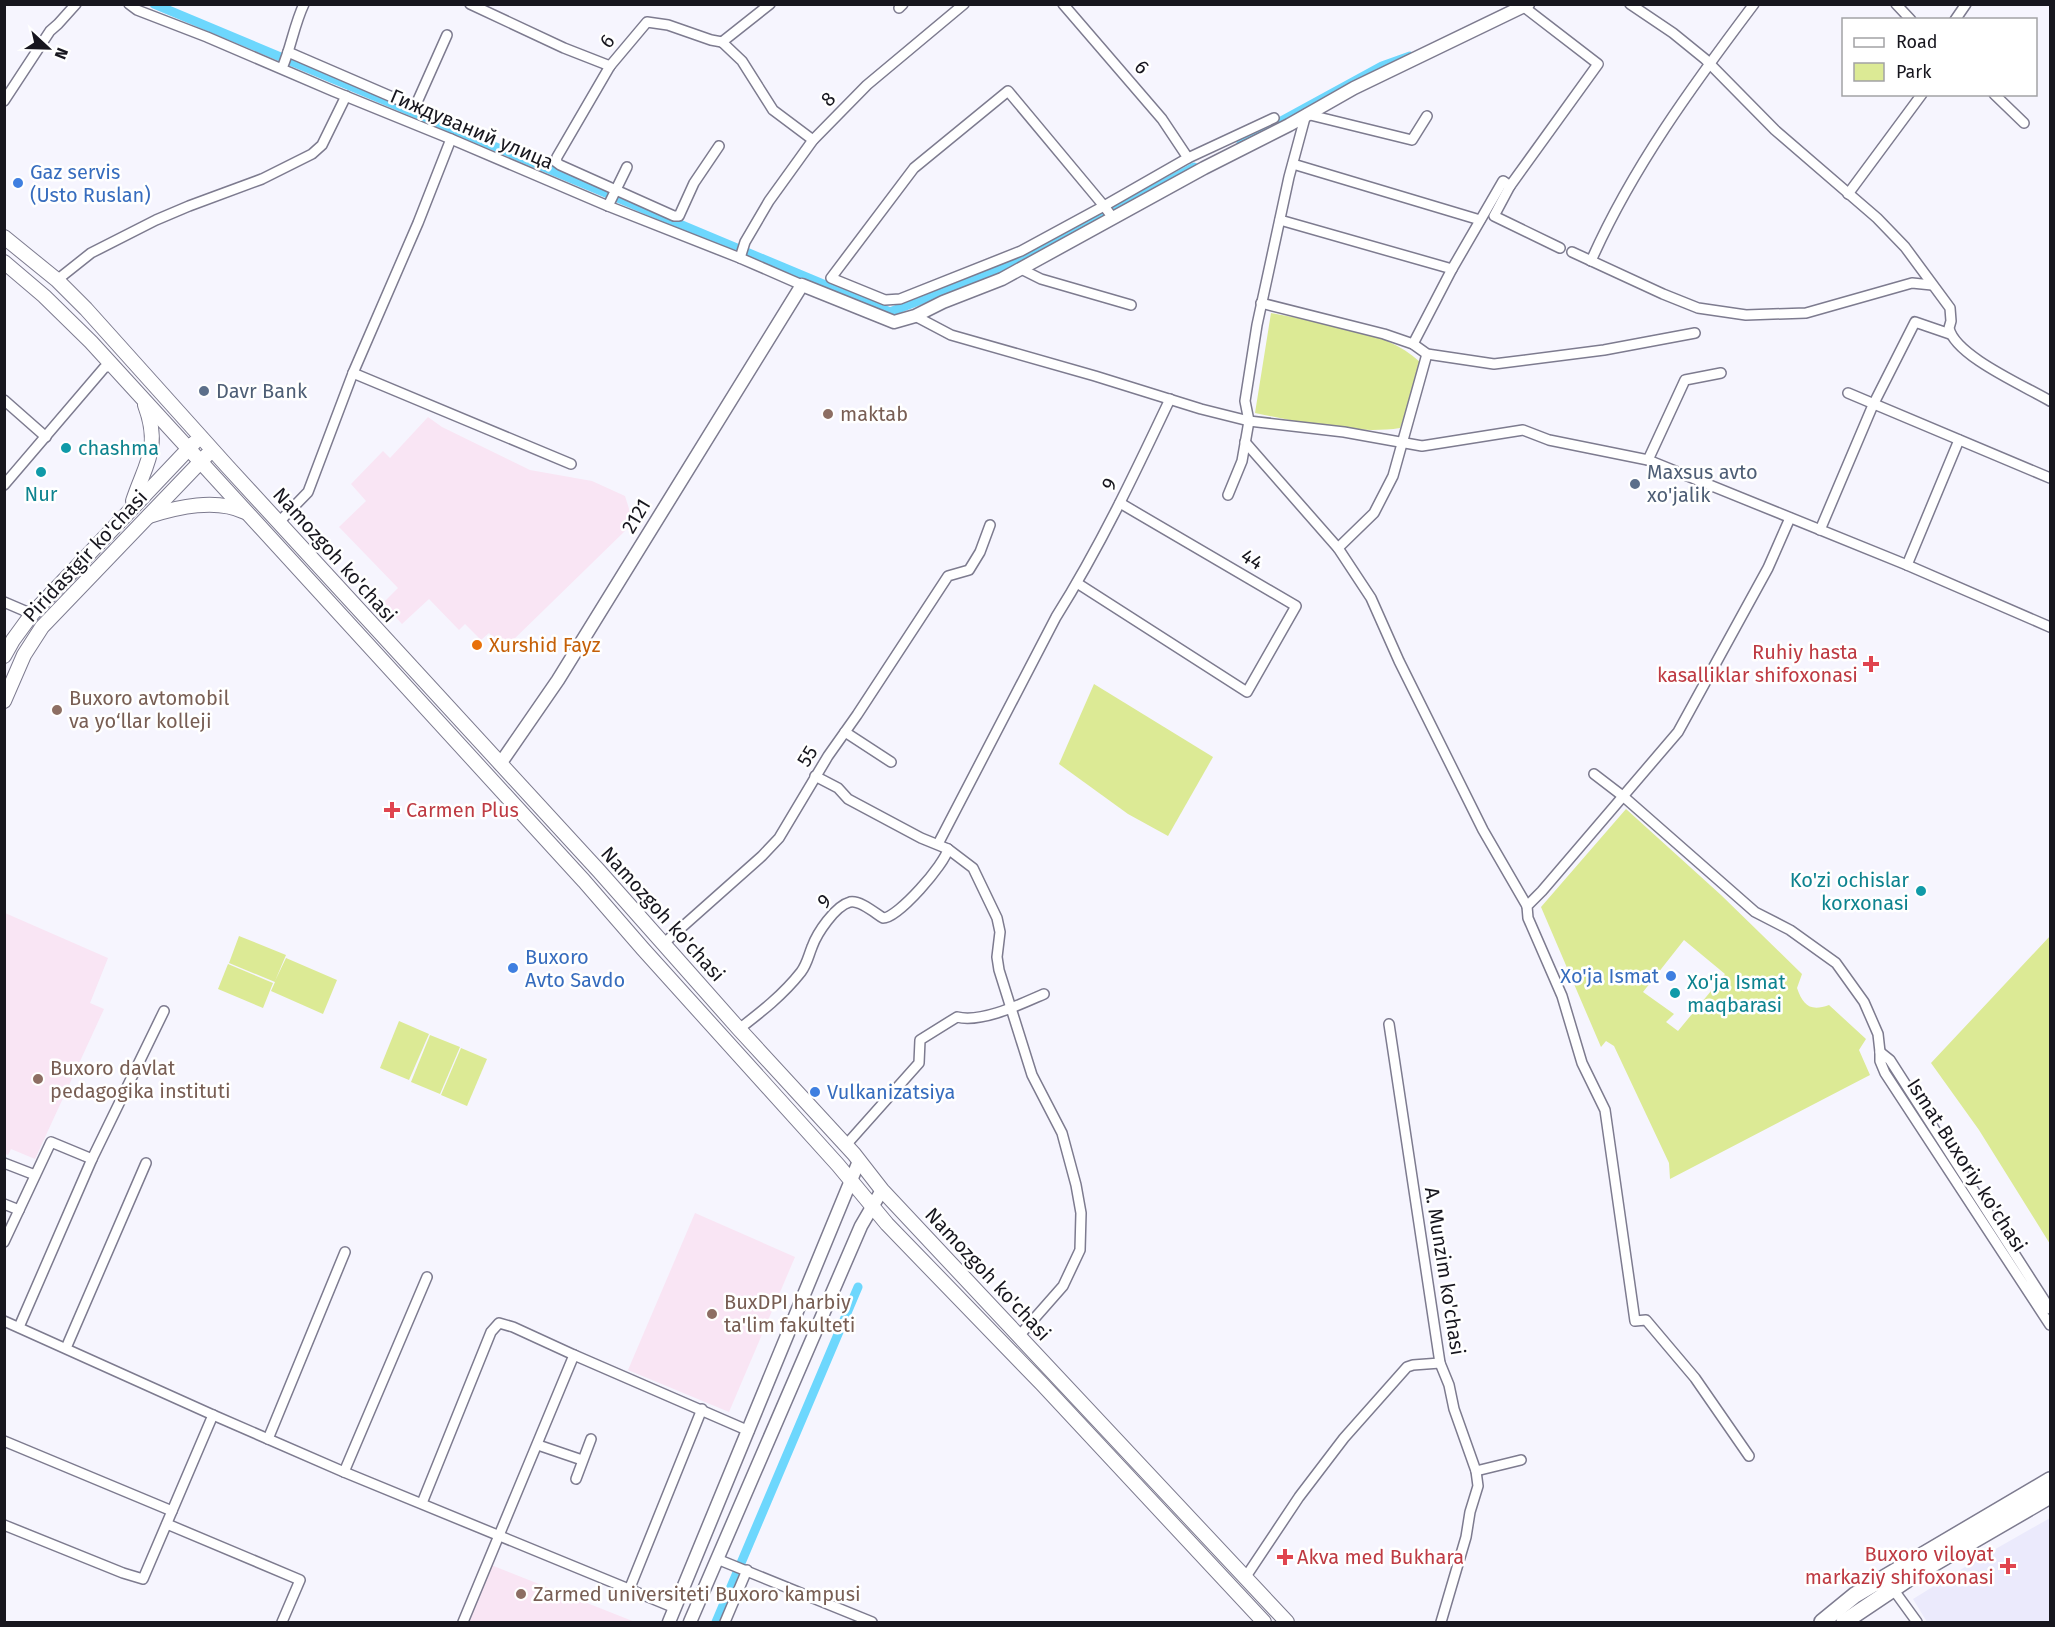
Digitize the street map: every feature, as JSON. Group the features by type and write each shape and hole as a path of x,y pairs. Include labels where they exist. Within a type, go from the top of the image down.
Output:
{"main road":[{"name":"Namozgoh ko'chasi","path":"4,237 57,280 86,309 200,437 599,871 846,1146 882,1190 1287,1623"},
{"name":"Namozgoh ko'chasi","path":"4,262 44,296 112,365 584,881 850,1179 887,1224 1042,1384 1264,1623"},
{"path":"130,509 148,464 152,447 151,420 142,398"},
{"name":"Piridastgir ko'chasi","path":"4,656 32,614 200,437"},
{"name":"Piridastgir ko'chasi","path":"4,701 32,640 212,450"},
{"path":"147,516 169,510 209,505 232,507 249,514"},
{"path":"1822,1623 1855,1595 2050,1480"},
{"path":"1844,1623 1893,1589 2050,1496"},
{"path":"1219,1574 1240,1573"}],"street":[{"path":"4,101 50,30 76,4"},
{"name":"Гиждуваний улица","path":"129,4 137,10 283,67 346,96 802,285"},
{"path":"283,67 304,4"},
{"path":"470,4 564,48 610,66"},
{"path":"770,4 722,42 742,61 773,110 813,140"},
{"name":"8","path":"740,258 745,242 769,201 813,140 867,85 964,4"},
{"name":"6","path":"1063,4 1162,119 1188,158"},
{"path":"1630,4 1673,33 1709,64 1775,130 1877,218 1905,247 1950,308 1950,333 1956,343 1988,367 2050,401"},
{"path":"1591,261 1635,176 1676,111 1754,4"},
{"path":"1896,4 1909,18"},
{"path":"1956,18 1966,4"},
{"path":"831,278 885,300 900,299 1021,251 1204,168 1380,75 1526,6 1598,64 1510,186 1494,216 1560,248"},
{"name":"6","path":"614,192 556,162 610,66 647,22 668,25 722,42"},
{"path":"288,54 413,106 418,100 447,35"},
{"path":"819,290 831,278 914,168 1008,91 1108,212"},
{"path":"57,280 91,253 156,220 262,179 312,154 322,145 346,96"},
{"path":"1848,194 1921,96"},
{"path":"1996,96 2024,123"},
{"path":"1306,114 1412,140 1427,116"},
{"path":"1228,495 1242,461 1249,421 1245,401 1261,303 1306,114"},
{"path":"802,285 894,322 915,315 1021,269 1188,158 1274,118"},
{"path":"279,522 308,492 353,373 418,223 451,139"},
{"path":"614,192 679,216 694,183 718,146"},
{"path":"1293,164 1480,220"},
{"path":"608,205 627,167"},
{"path":"1413,344 1452,269 1503,182 1510,186"},
{"path":"1280,220 1452,269"},
{"path":"1572,252 1698,308 1746,315 1806,313 1912,283 1932,285"},
{"path":"1021,269 1041,279 1131,305"},
{"name":"2121","path":"500,764 558,680 802,285"},
{"path":"1261,303 1366,328 1413,344 1427,354 1494,364 1604,350 1695,333"},
{"path":"915,315 951,335 1249,421 1344,432 1422,446 1523,430 1549,440 1648,460 1907,565 2050,627"},
{"path":"1820,530 1873,405 1915,322 1950,333"},
{"path":"1338,548 1374,513 1393,476 1427,354"},
{"path":"4,485 104,368 112,365"},
{"path":"353,373 571,464"},
{"path":"1648,460 1685,380 1720,373"},
{"path":"1848,393 2050,478"},
{"name":"9","path":"938,844 1056,617 1120,503 1170,399"},
{"path":"4,400 46,437"},
{"path":"1907,565 1959,440"},
{"path":"1245,442 1338,548 1371,598 1399,661 1483,830 1527,906 1528,918 1562,996 1582,1064 1605,1110 1635,1321 1646,1320 1695,1378 1749,1456"},
{"name":"44","path":"1077,583 1247,692 1296,606 1120,503"},
{"path":"1527,906 1624,797 1678,732 1768,568 1790,518"},
{"name":"55","path":"663,944 768,850 793,817 815,776 948,576 969,570 980,552 990,525"},
{"path":"4,602 32,614"},
{"path":"845,732 891,762"},
{"name":"Ismat Buxoriy ko'chasi","path":"1594,774 1624,797 1755,912 1790,930 1836,963 1864,1002 1878,1034 1880,1061 1885,1073 2050,1325"},
{"path":"815,776 838,788 848,799 948,849 973,868 997,918 999,970 1032,1075 1062,1133 1081,1213 1080,1250 1063,1286 1019,1336"},
{"name":"9","path":"739,1029 764,1010 799,974 807,964 812,946 824,926 837,912 848,903 856,902 883,918 892,916 924,884 944,859 948,849"},
{"path":"846,1146 882,1102 919,1063 920,1040 957,1017 965,1019 1010,1008 1044,994"},
{"path":"19,1327 92,1159 164,1011"},
{"name":"A. Munzim ko'chasi","path":"1389,1024 1440,1363 1476,1471 1478,1486 1441,1623"},
{"name":"Ismat Buxoriy ko'chasi","path":"1880,1052 1890,1060 2050,1309"},
{"path":"4,1242 8,1228 51,1142 92,1159"},
{"path":"670,1622 859,1161"},
{"path":"4,1163 35,1175"},
{"path":"66,1348 146,1163"},
{"path":"690,1623 861,1226 882,1190"},
{"path":"4,1204 19,1210"},
{"path":"268,1439 345,1252"},
{"path":"344,1472 427,1277"},
{"path":"4,1321 344,1472 675,1608"},
{"path":"422,1503 491,1332 499,1323 513,1327 749,1431"},
{"path":"463,1623 574,1355"},
{"path":"1240,1573 1344,1438 1407,1367 1440,1363"},
{"path":"629,1590 702,1409"},
{"path":"4,1525 143,1579 213,1415"},
{"path":"576,1479 591,1439"},
{"path":"4,1441 172,1511"},
{"path":"538,1445 582,1461"},
{"path":"1476,1471 1521,1460"},
{"path":"167,1524 300,1580 282,1623"},
{"path":"717,1559 872,1623"},
{"path":"725,1623 742,1568"},
{"path":"1893,1589 1917,1623"}],"shaded area":[{"path":"428,417 442,427 530,470 592,481 625,496 631,515 628,528 504,649 489,633 481,640 465,624 459,630 429,599 402,624 383,603 398,588 339,527 366,501 351,484 383,451 390,458"},
{"name":"Buxoro davlat pedagogika instituti","path":"5,913 108,958 90,1003 104,1009 35,1159 11,1149 8,1155 5,1154"},
{"name":"BuxDPI harbiy ta'lim fakulteti","path":"695,1213 795,1257 729,1412 628,1370"},
{"name":"Buxoro viloyat markaziy shifoxonasi","path":"2050,1518 2050,1622 1927,1622 1913,1599"},
{"name":"Zarmed universiteti Buxoro kampusi","path":"491,1565 635,1622 469,1622"}],"green space":[{"path":"1271,313 1370,334 1388,341 1420,362 1419,375 1400,428 1346,429 1255,413"},
{"path":"1094,684 1213,757 1168,836 1128,814 1059,764"},
{"path":"1626,809 1721,895 1802,974 1797,988 1805,1003 1817,1008 1829,1005 1866,1039 1859,1050 1870,1075 1670,1179 1669,1163 1614,1046 1606,1041 1601,1047 1541,907","holes":["1684,940 1725,974 1678,1031 1666,1022 1674,1014 1643,992"]},
{"path":"239,936 286,955 275,981 286,958 337,980 323,1014 271,991 275,982 229,963"},
{"path":"2050,936 2050,1244 1979,1130 1931,1063"},
{"path":"228,964 273,983 263,1008 218,989"},
{"path":"399,1021 429,1034 409,1080 380,1068"},
{"path":"430,1035 460,1047 440,1094 411,1082"},
{"path":"461,1048 487,1059 467,1106 441,1095"}],"waterway":[{"path":"154,4 890,312 998,270 1103,217 1194,167"},
{"path":"1241,143 1382,66 1410,56"},
{"path":"716,1622 858,1287"}],"place":[{"name":"Gaz servis (Usto Ruslan)","path":"18,183"},
{"name":"Davr Bank","path":"204,391"},
{"name":"maktab","path":"828,414"},
{"name":"chashma","path":"66,448"},
{"name":"Nur","path":"41,472"},
{"name":"Maxsus avto xo'jalik","path":"1635,484"},
{"name":"Xurshid Fayz","path":"477,645"},
{"name":"Ruhiy hasta kasalliklar shifoxonasi","path":"1871,664"},
{"name":"Buxoro avtomobil va yo‘llar kolleji","path":"57,710"},
{"name":"Carmen Plus","path":"392,810"},
{"name":"Ko'zi ochislar korxonasi","path":"1921,891"},
{"name":"Buxoro Avto Savdo","path":"513,968"},
{"name":"Xo'ja Ismat","path":"1671,976"},
{"name":"Xo'ja Ismat maqbarasi","path":"1675,993"},
{"name":"Buxoro davlat pedagogika instituti","path":"38,1079"},
{"name":"Vulkanizatsiya","path":"815,1092"},
{"name":"BuxDPI harbiy ta'lim fakulteti","path":"712,1314"},
{"name":"Akva med Bukhara","path":"1285,1557"},
{"name":"Buxoro viloyat markaziy shifoxonasi","path":"2008,1566"},
{"name":"Zarmed universiteti Buxoro kampusi","path":"521,1594"}]}
